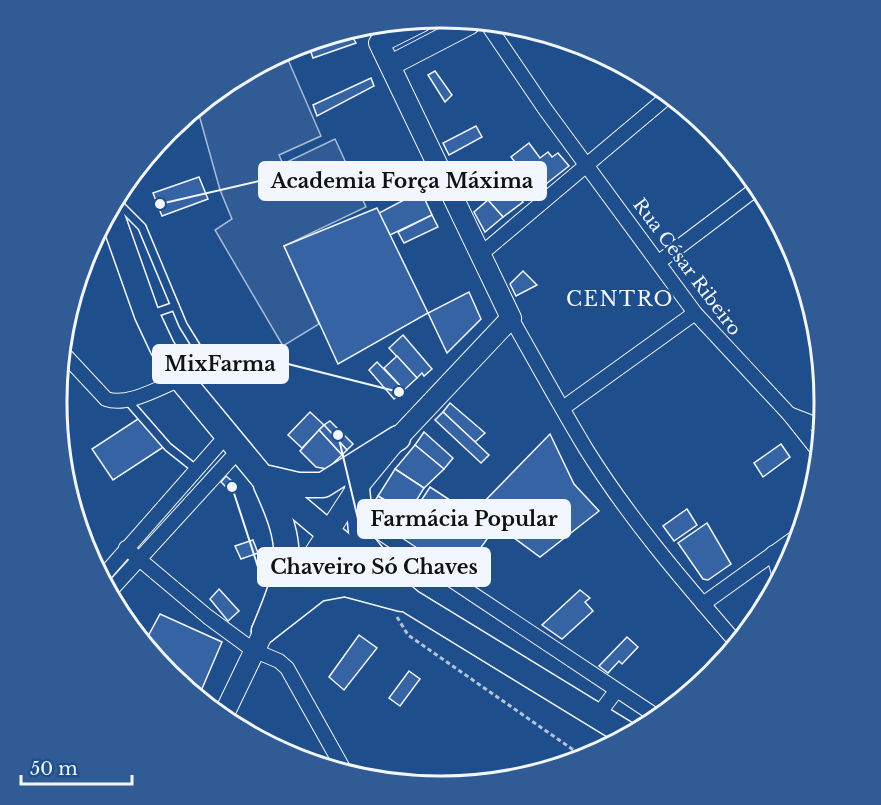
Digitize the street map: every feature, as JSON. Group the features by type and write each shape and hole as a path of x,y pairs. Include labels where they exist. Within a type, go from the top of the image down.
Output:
{"highway":[{"path":"114,221 147,315 181,379 232,444 262,477 411,602 620,730"},
{"path":"262,477 298,485 322,485 398,438"},
{"path":"259,641 287,572 282,520 262,477"},
{"path":"357,489 362,542 411,602"},
{"path":"259,641 318,589 345,584 411,602"}],"street":[{"path":"391,65 461,29"},
{"name":"Rua César Ribeiro","path":"493,33 545,110 695,313 789,414 812,443"},
{"path":"376,37 511,318 586,449 636,523 732,637"},
{"path":"482,254 662,102"},
{"path":"659,262 750,193"},
{"path":"563,408 695,313"},
{"path":"227,709 259,641 357,489 398,438 511,318"},
{"path":"69,359 106,399 127,400 181,379"},
{"name":"Rua César Ribeiro","path":"789,414 814,424"},
{"path":"107,571 197,470 232,444"},
{"path":"115,586 232,444"},
{"path":"360,519 650,712"},
{"path":"703,604 787,543"},
{"path":"126,548 191,604 259,641 287,668 340,763"},
{"path":"772,553 777,567"},
{"path":"598,715 616,691"}],"lane":[{"path":"122,207 142,227 174,306 204,359 181,379"},
{"path":"147,315 174,306"},
{"path":"127,400 168,447 197,470"}],"path":[{"path":"381,593 408,635 575,751"}],"shaded area":[{"path":"289,61 321,136 279,155 283,164 335,139 366,207 284,246 319,324 283,346 215,230 232,219 220,190 200,117 233,92"}],"building":[{"path":"354,39 356,43 313,58 311,52 320,48"},
{"path":"435,71 452,95 445,102 428,75"},
{"path":"371,78 374,86 317,116 313,105"},
{"path":"476,126 482,137 449,155 443,143"},
{"path":"529,143 540,158 548,152 552,157 558,153 569,166 537,191 511,157"},
{"path":"199,177 208,199 162,216 153,193"},
{"path":"506,179 523,202 503,217 484,196"},
{"path":"421,191 432,215 390,235 379,213"},
{"path":"488,200 503,217 485,232 474,212"},
{"path":"377,208 428,313 338,364 284,246"},
{"path":"432,215 438,227 404,243 398,232"},
{"path":"523,271 537,285 516,296 510,284"},
{"path":"469,292 481,319 447,353 428,313"},
{"path":"403,335 432,369 424,376 422,373 417,378 389,348"},
{"path":"397,356 417,378 404,390 384,368"},
{"path":"377,362 404,390 394,399 369,370"},
{"path":"450,403 485,433 475,442 443,412"},
{"path":"310,412 324,425 302,448 288,435"},
{"path":"443,412 489,455 481,463 435,420"},
{"path":"144,415 165,446 113,480 92,449"},
{"path":"330,421 353,444 347,450 324,425"},
{"path":"324,425 347,450 342,455 319,430"},
{"path":"319,430 342,455 327,469 316,467 300,451"},
{"path":"424,432 453,458 444,469 415,445"},
{"path":"550,434 574,484 599,511 540,557 476,510"},
{"path":"781,444 790,457 763,477 754,463"},
{"path":"415,445 444,469 424,488 395,469"},
{"path":"395,469 424,488 408,514 378,496"},
{"path":"226,476 233,482 227,488 221,482"},
{"path":"430,487 465,510 470,506 497,525 460,577 398,536"},
{"path":"378,496 408,514 396,534 366,515"},
{"path":"687,509 697,525 674,541 663,526"},
{"path":"707,523 731,564 708,580 703,579 678,543"},
{"path":"253,540 258,553 241,559 235,546"},
{"path":"219,589 239,611 228,621 210,599"},
{"path":"580,590 590,598 585,602 593,611 562,639 542,625"},
{"path":"160,614 222,642 201,690 176,667 148,636"},
{"path":"359,635 377,648 344,690 329,677"},
{"path":"627,637 638,647 622,664 619,661 608,673 599,666"},
{"path":"409,671 420,679 400,706 389,698"}],"place":[{"name":"Academia Força Máxima","path":"160,204"},
{"name":"MixFarma","path":"399,392"},
{"name":"Farmácia Popular","path":"338,435"},
{"name":"Chaveiro Só Chaves","path":"232,487"}],"district":[{"name":"CENTRO","path":"620,299"}]}
